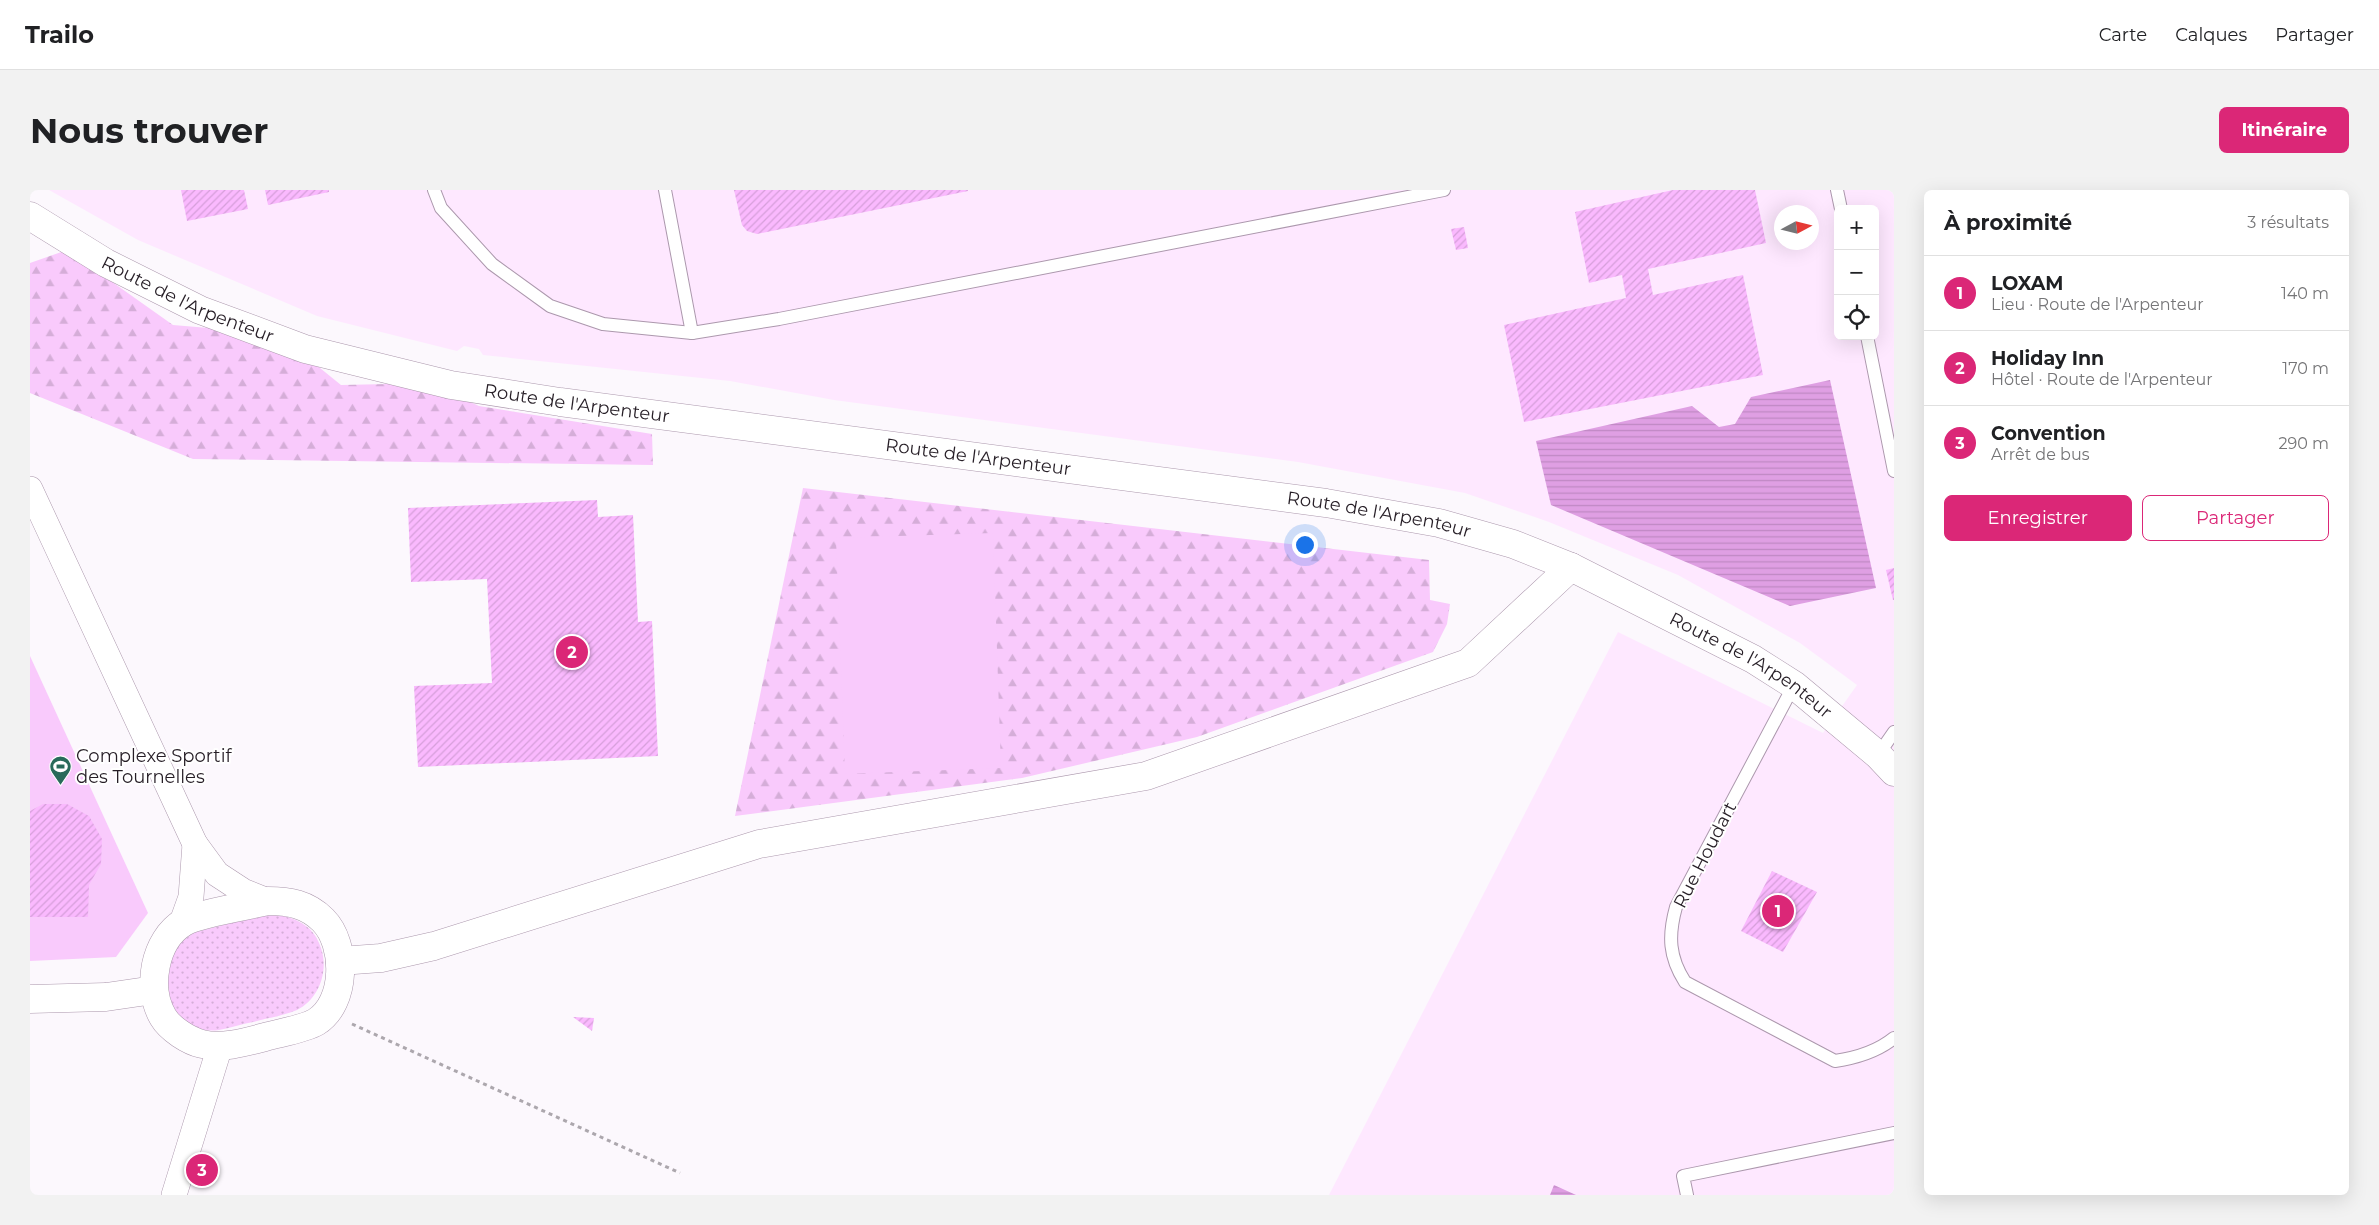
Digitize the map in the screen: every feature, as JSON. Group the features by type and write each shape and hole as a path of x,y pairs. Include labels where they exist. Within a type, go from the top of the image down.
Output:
{"street":[{"name":"Route de l'Arpenteur","path":"30,216 106,263 200,310 305,349 451,385 570,403 1326,503 1440,523 1513,544 1571,567 1754,659 1794,685 1886,763"},
{"path":"30,489 195,844 217,874 243,891 268,901"},
{"path":"340,961 381,958 434,946 759,844 1146,776 1468,663 1571,567"},
{"path":"180,925 191,897 195,844"},
{"path":"268,901 290,901 309,909 324,921 335,939 340,961 338,990 327,1012 315,1022 255,1040 220,1046 202,1044 184,1037 163,1018 154,990 156,966 160,951 170,935 180,925 184,922 218,912 268,901"},
{"path":"30,999 106,997 154,990"},
{"path":"174,1195 220,1046"}],"lane":[{"path":"434,190 442,208 492,264 550,306 603,324 692,333 779,319 1444,190"},
{"path":"665,190 692,333"},
{"path":"1837,190 1840,205"},
{"path":"1868,340 1894,471"},
{"name":"Rue Houdart","path":"1794,685 1676,907 1670,936 1671,951 1677,969 1685,982 1835,1060 1851,1059 1885,1046 1894,1038"},
{"path":"1886,763 1894,732"},
{"path":"1687,1195 1683,1176 1894,1133"}],"path":[{"path":"327,1012 680,1173"}],"shaded area":[{"path":"49,190 1894,190 1894,1195 1329,1195 1618,632 1823,733 1857,685 1800,643 1678,575 1549,522 1465,493 1298,462 834,400 730,381 483,355 479,349 464,346 457,351 317,316 138,240"},
{"path":"1830,380 1876,588 1790,606 1551,505 1536,441 1692,406 1719,427 1735,424 1751,397"},
{"path":"1554,1185 1576,1195 1550,1195"}],"green space":[{"path":"67,250 173,325 232,330 299,351 341,385 389,384 439,388 479,406 652,434 653,465 193,459 30,393 30,263"},
{"path":"803,488 1429,560 1430,600 1450,604 1447,624 1433,652 1197,737 1022,778 735,816"},
{"path":"993,533 1001,768 845,774 836,538"},
{"name":"Complexe Sportif des Tournelles","path":"30,656 148,913 116,957 30,961"},
{"path":"269,913 294,919 307,927 317,939 321,948 324,966 320,984 311,999 305,1005 292,1012 219,1030 206,1030 185,1022 172,1004 168,993 168,963 177,947 196,932"}],"building":[{"path":"181,190 244,190 248,209 187,221"},
{"path":"265,190 329,190 329,192 268,205"},
{"path":"734,190 968,191 757,234 747,231 742,225"},
{"path":"1673,190 1755,190 1766,243 1648,269 1653,295 1743,275 1763,375 1524,422 1504,325 1626,298 1622,275 1589,283 1575,212"},
{"path":"1464,227 1468,248 1456,250 1451,229"},
{"path":"597,500 598,517 633,515 638,622 652,621 658,756 418,767 414,686 492,683 487,579 411,582 408,508"},
{"path":"1894,568 1894,600 1893,600 1886,570"},
{"path":"43,804 67,804 89,816 102,839 101,864 89,885 88,917 30,917 30,811"},
{"path":"1772,871 1817,892 1783,952 1741,931"},
{"path":"573,1017 594,1018 592,1031"}],"place":[{"name":"Holiday Inn","path":"572,652"},
{"name":"Complexe Sportif des Tournelles","path":"60,785"},
{"name":"LOXAM","path":"1778,911"},
{"name":"Convention","path":"202,1170"}]}
